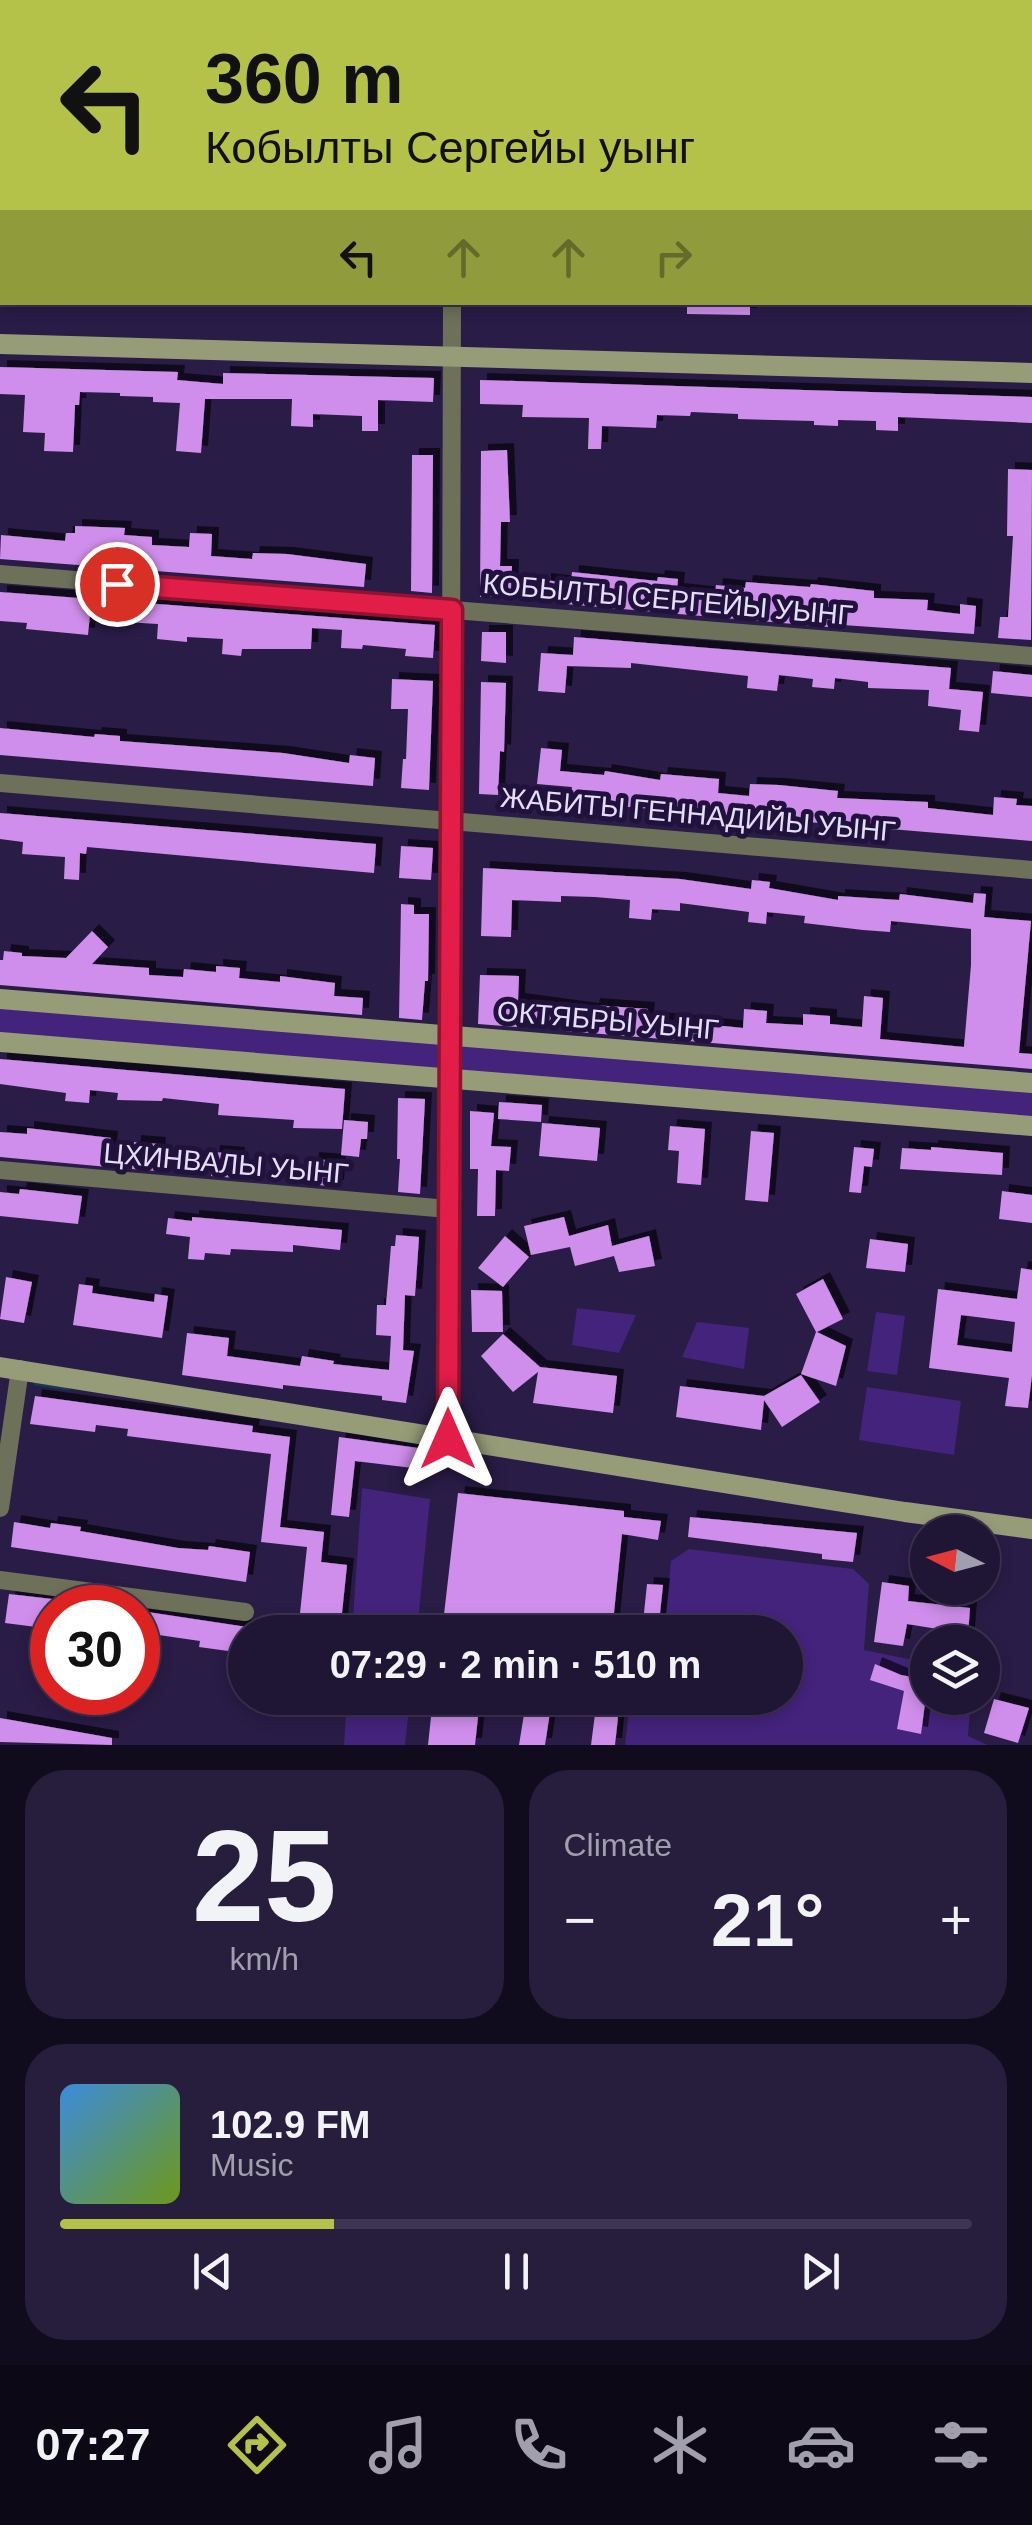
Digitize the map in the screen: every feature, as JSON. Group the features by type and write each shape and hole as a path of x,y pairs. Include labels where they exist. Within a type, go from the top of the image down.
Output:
{"street":[{"path":"448,1439 452,305"},
{"path":"0,344 450,354 1032,374"},
{"name":"КОБЫЛТЫ СЕРГЕЙЫ УЫНГ","path":"0,574 1032,656"},
{"name":"ЖАБИТЫ ГЕННАДИЙЫ УЫНГ","path":"0,783 1032,870"},
{"name":"ОКТЯБРЫ УЫНГ","path":"0,999 1032,1083"},
{"path":"0,1042 1032,1126"},
{"name":"ЦХИНВАЛЫ УЫНГ","path":"0,1170 448,1209"},
{"path":"0,1508 10,1368 1032,1529"},
{"path":"0,1580 245,1612"}],"shaded area":[{"path":"0,1004 443,1042 441,1070 0,1036"},
{"path":"456,1044 1032,1089 1032,1121 458,1074"},
{"path":"577,1308 636,1315 619,1353 572,1345"},
{"path":"876,1312 905,1316 897,1375 867,1371"},
{"path":"697,1322 749,1328 744,1369 682,1357"},
{"path":"867,1387 961,1401 954,1455 859,1440"},
{"path":"362,1488 430,1499 419,1615 353,1615"},
{"path":"689,1549 853,1569 869,1584 864,1650 910,1659 910,1715 970,1715 968,1736 988,1745 625,1745 629,1715 803,1715 803,1615 666,1615 671,1561"},
{"path":"346,1715 408,1715 405,1745 344,1745"}],"building":[{"path":"687,305 750,305 750,315 687,314"},
{"path":"0,367 178,372 177,380 223,384 223,373 434,378 433,402 378,400 378,431 362,431 362,416 313,414 313,427 291,426 292,399 205,399 201,453 176,451 180,403 153,402 153,397 120,393 80,392 79,405 75,405 73,452 44,451 45,433 23,432 25,395 0,394"},
{"path":"480,380 1032,397 1032,423 898,417 898,431 876,430 876,421 838,420 838,426 814,425 814,421 738,419 738,414 691,412 690,416 657,415 656,428 602,426 601,449 588,449 589,418 522,417 523,405 480,404"},
{"path":"507,450 510,522 501,522 500,566 512,566 511,590 499,589 499,597 480,597 481,451"},
{"path":"412,455 433,455 432,593 411,591"},
{"path":"1008,469 1032,470 1031,640 998,638 1000,617 1008,617 1011,570 1013,536 1007,536"},
{"path":"75,526 125,528 124,535 152,537 152,545 189,547 190,533 212,534 211,556 252,559 253,553 287,554 366,564 364,587 0,559 1,535 65,541 66,533 75,533"},
{"path":"572,572 657,581 658,577 678,579 677,590 715,594 716,585 745,588 746,582 810,587 811,584 874,591 874,598 928,600 927,610 960,614 960,604 976,606 974,634 828,627 543,602 544,580 571,583"},
{"path":"0,592 435,625 433,658 405,656 406,649 363,645 362,649 341,648 342,630 312,628 311,649 242,649 241,656 222,654 223,639 157,639 158,624 124,622 125,616 90,614 88,635 26,629 27,623 0,621"},
{"path":"482,632 506,632 506,663 481,661"},
{"path":"574,637 951,668 949,689 983,692 979,732 959,730 961,710 928,706 929,690 868,688 868,682 835,678 834,689 812,687 813,679 779,675 777,691 747,688 748,676 631,663 631,668 567,666 565,693 538,691 541,653 573,655"},
{"path":"993,671 1032,675 1032,697 991,693"},
{"path":"392,679 433,681 429,790 401,788 408,709 391,709"},
{"path":"481,682 506,683 498,795 479,794"},
{"path":"0,728 120,736 120,741 283,753 349,763 350,755 375,758 373,786 0,755"},
{"path":"541,748 562,750 560,771 604,775 605,771 660,780 661,774 719,779 718,793 749,796 750,784 779,785 838,791 837,798 928,802 928,808 993,815 994,797 1017,799 1016,805 1032,806 1032,841 570,802 572,787 537,784"},
{"path":"0,813 376,844 374,873 87,847 86,854 80,853 79,880 64,879 65,857 22,854 23,842 0,839"},
{"path":"401,846 433,848 431,880 399,878"},
{"path":"483,868 680,879 751,889 752,880 770,882 769,888 838,900 838,896 899,900 900,894 973,903 974,893 986,894 984,917 1031,921 1019,1053 1032,1054 1032,1069 565,1031 566,1025 518,1021 517,1027 478,1024 480,975 519,976 518,1000 592,1010 593,1005 648,1009 647,1018 743,1028 744,1009 767,1011 766,1023 803,1025 803,1014 830,1016 830,1024 862,1027 864,996 883,998 880,1039 964,1047 971,965 971,929 891,921 890,932 863,930 804,923 805,916 767,912 766,924 748,922 749,912 680,903 680,911 652,909 651,920 629,918 630,900 595,897 561,896 561,902 512,900 511,937 481,936"},
{"path":"401,904 414,905 414,914 429,914 428,981 422,1020 399,1018"},
{"path":"92,931 108,947 92,964 149,968 149,975 183,977 184,969 216,972 216,966 240,968 239,978 280,982 280,976 335,983 334,996 363,998 362,1015 0,985 4,951 66,958"},
{"path":"0,1059 345,1089 342,1129 293,1128 294,1120 218,1115 219,1104 163,1098 117,1100 118,1093 90,1090 89,1103 65,1101 66,1093 0,1084"},
{"path":"398,1098 425,1099 420,1194 398,1192"},
{"path":"499,1102 542,1105 541,1122 498,1119"},
{"path":"470,1111 494,1113 491,1146 511,1147 509,1171 496,1170 495,1216 477,1216 478,1169 470,1169"},
{"path":"344,1120 368,1122 367,1139 361,1139 359,1157 341,1155"},
{"path":"542,1123 600,1128 597,1161 539,1156"},
{"path":"670,1126 705,1129 701,1185 677,1183 679,1151 668,1150"},
{"path":"27,1128 111,1138 108,1167 0,1157 0,1132 27,1134"},
{"path":"751,1131 774,1133 768,1202 745,1200"},
{"path":"134,1142 159,1144 157,1171 132,1169"},
{"path":"854,1147 874,1149 872,1167 864,1166 861,1193 849,1192"},
{"path":"902,1148 1003,1153 1002,1175 900,1169"},
{"path":"213,1152 238,1154 236,1178 211,1176"},
{"path":"312,1159 339,1161 337,1187 310,1184"},
{"path":"20,1189 82,1196 78,1224 0,1216 0,1192 19,1194"},
{"path":"1002,1191 1032,1195 1032,1223 999,1219"},
{"path":"192,1217 342,1230 340,1250 293,1245 293,1252 231,1249 230,1255 205,1253 204,1260 188,1259 190,1237 166,1234 168,1218 192,1221"},
{"path":"564,1217 569,1236 608,1225 612,1246 649,1236 655,1266 619,1272 614,1256 575,1266 570,1247 531,1255 524,1226"},
{"path":"396,1235 419,1237 415,1296 405,1295 403,1350 414,1351 406,1403 382,1400 382,1396 283,1385 283,1389 182,1375 187,1333 229,1338 227,1356 300,1366 302,1356 389,1370 391,1336 376,1335 377,1305 386,1305 391,1246 395,1246"},
{"path":"505,1236 529,1257 503,1287 478,1268"},
{"path":"870,1239 908,1244 905,1272 866,1268"},
{"path":"1021,1268 1032,1270 1032,1375 1028,1408 1005,1406 1009,1378 929,1368 938,1289 1017,1299","holes":["961,1315 1015,1322 1012,1352 957,1345"]},
{"path":"6,1277 32,1282 24,1323 0,1319"},
{"path":"823,1279 843,1319 817,1332 846,1346 836,1386 801,1374 816,1332 796,1294"},
{"path":"79,1284 93,1286 92,1293 154,1302 155,1294 168,1296 162,1338 73,1325"},
{"path":"471,1290 502,1291 503,1332 472,1332"},
{"path":"503,1334 540,1367 617,1376 613,1413 533,1403 538,1372 513,1392 481,1356"},
{"path":"801,1375 820,1402 782,1427 764,1400 761,1430 676,1417 680,1386 764,1396"},
{"path":"35,1396 253,1426 252,1432 290,1437 280,1527 324,1532 321,1562 347,1565 342,1615 300,1615 307,1547 261,1542 271,1454 127,1436 128,1429 96,1425 95,1432 30,1424"},
{"path":"339,1437 440,1451 437,1471 355,1461 349,1517 331,1515"},
{"path":"458,1493 624,1511 624,1517 661,1521 658,1540 622,1534 614,1615 444,1615"},
{"path":"690,1517 857,1533 853,1562 822,1559 822,1554 688,1537"},
{"path":"14,1522 50,1528 51,1523 81,1527 80,1531 178,1548 208,1550 209,1546 250,1552 246,1582 11,1547"},
{"path":"882,1582 909,1586 910,1605 970,1608 969,1625 907,1624 903,1646 874,1642"},
{"path":"647,1584 663,1585 660,1615 644,1615"},
{"path":"9,1594 30,1596 30,1626 5,1623"},
{"path":"160,1614 228,1624 228,1651 199,1647 200,1641 160,1635"},
{"path":"875,1664 910,1677 910,1715 923,1715 921,1734 897,1729 904,1691 870,1680"},
{"path":"1000,1701 1029,1708 1018,1743 984,1733 989,1715 1000,1715"},
{"path":"431,1715 478,1715 475,1745 428,1745"},
{"path":"524,1715 550,1715 545,1745 519,1745"},
{"path":"595,1715 618,1717 615,1745 591,1745"},
{"path":"0,1718 112,1738 112,1745 0,1742"}],"waterway":[{"path":"36,1383 68,1388"}],"route":[{"path":"117,584 452,610 448,1439"}]}
